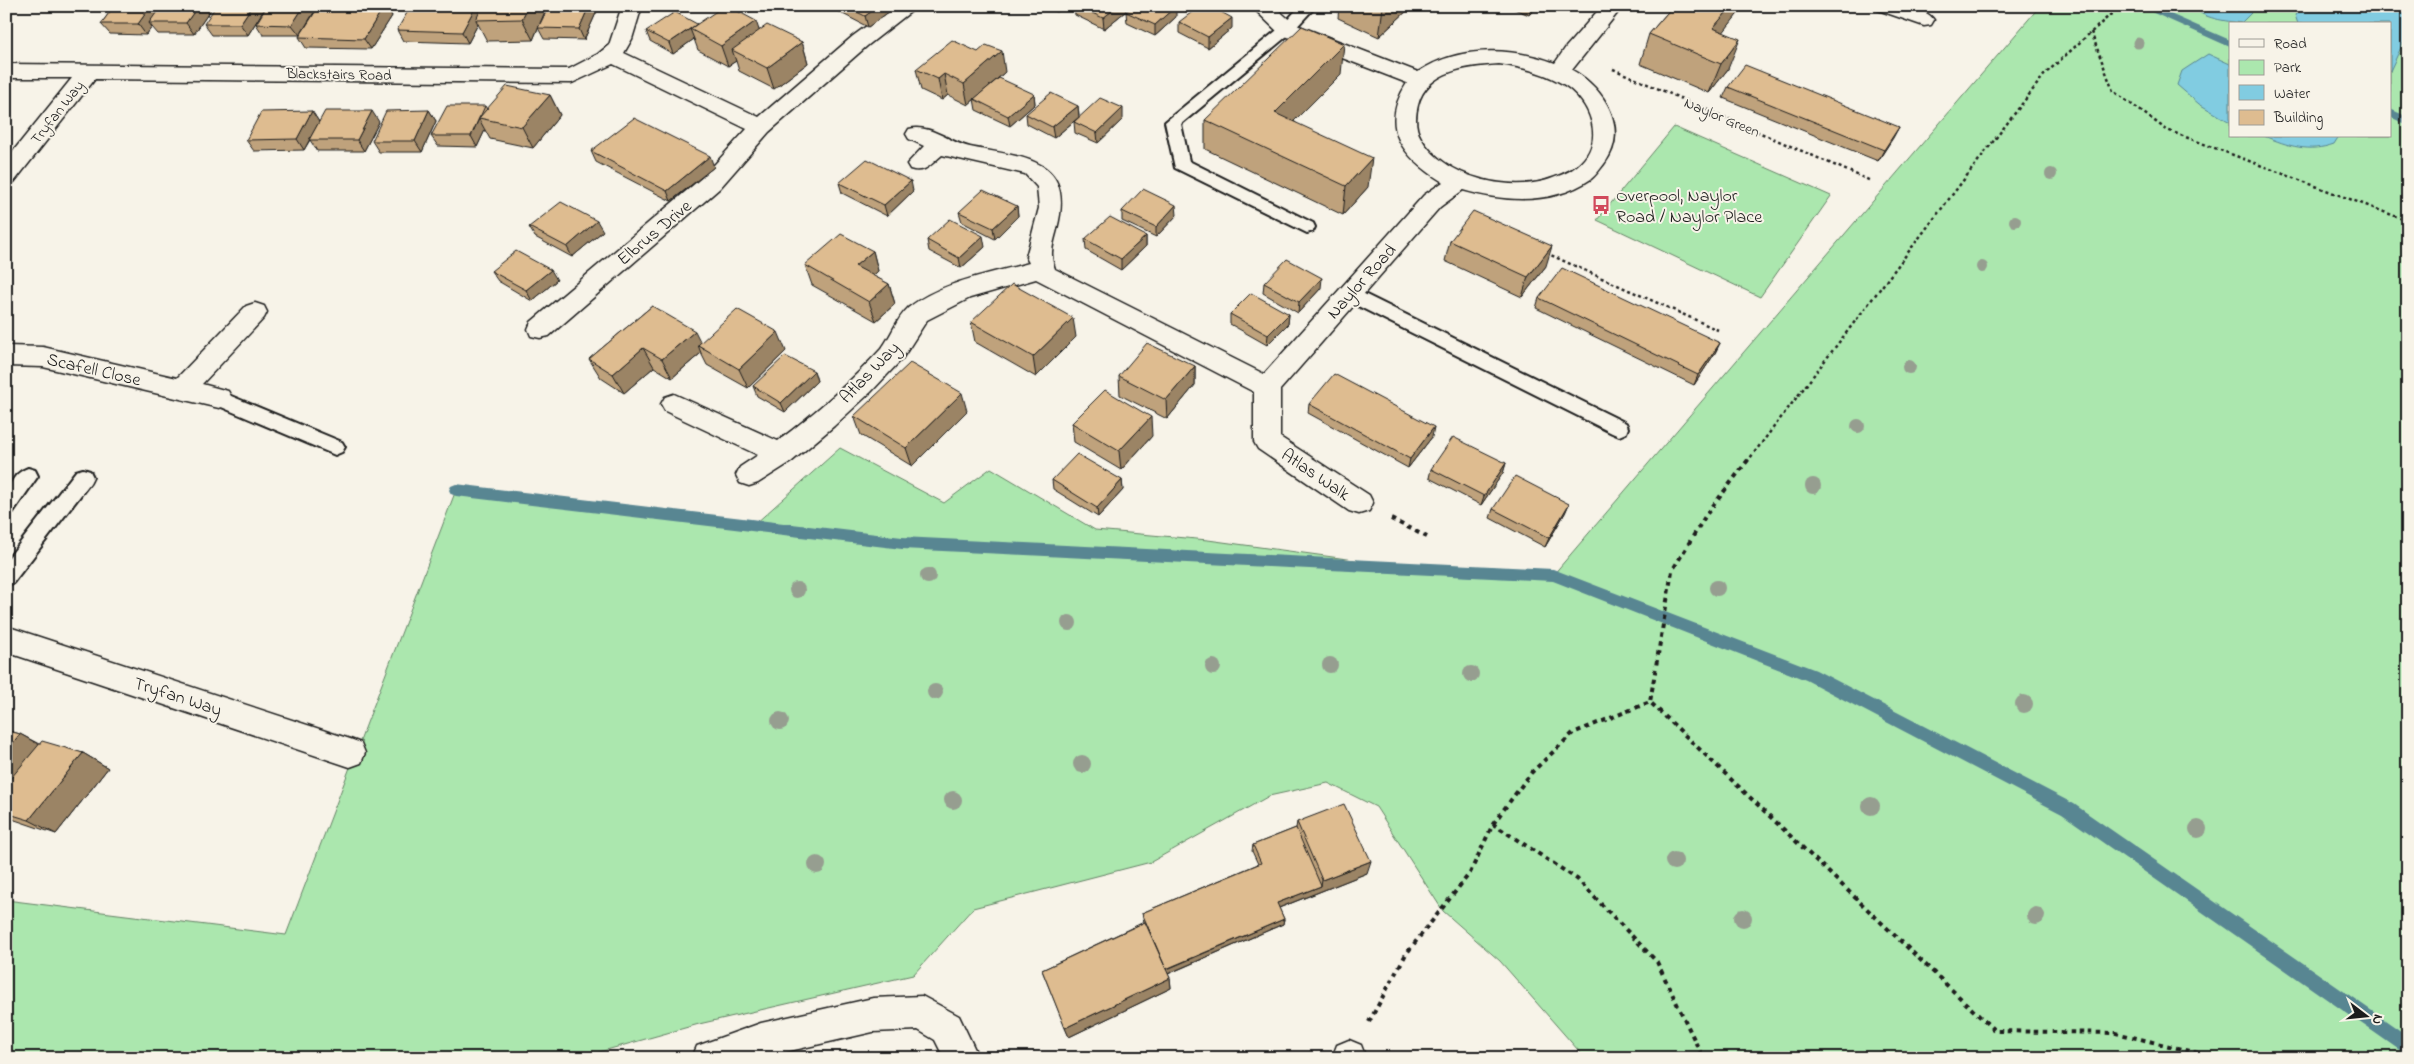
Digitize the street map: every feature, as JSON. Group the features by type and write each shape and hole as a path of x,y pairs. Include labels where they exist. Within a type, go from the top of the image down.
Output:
{"street":[{"path":"632,6 625,21 620,42 612,55 761,127"},
{"name":"Elbrus Drive","path":"540,329 712,182 761,127 860,41 908,6"},
{"path":"1261,6 1287,29 1420,80"},
{"path":"1560,72 1573,52 1613,6"},
{"path":"1893,7 1924,20"},
{"name":"Blackstairs Road","path":"6,71 572,76 612,55"},
{"path":"1500,57 1530,61 1560,72 1584,89 1600,109 1606,131 1601,153 1586,172 1560,185 1528,192 1493,190 1460,181 1431,165 1412,144 1403,122 1406,99 1420,80 1442,67 1469,58 1500,57"},
{"name":"Tryfan Way","path":"6,176 90,71"},
{"path":"917,134 953,151 1032,168 1048,185 1051,208 1038,256 1046,276 1267,387"},
{"path":"918,164 940,144"},
{"name":"Naylor Road","path":"1267,387 1432,201 1460,181"},
{"name":"Atlas Way","path":"748,475 782,454 850,394 894,351 916,315 940,300 1043,268"},
{"path":"182,389 255,312"},
{"name":"Scafell Close","path":"6,356 43,357 219,398"},
{"name":"Atlas Walk","path":"1267,387 1267,442 1359,502"},
{"path":"674,404 782,454"},
{"name":"Tryfan Way","path":"6,639 350,753"},
{"path":"709,1058 761,1040 873,1015 922,1013 947,1028 962,1058"}],"lane":[{"path":"1307,227 1181,164 1173,122 1287,29 1309,6"},
{"path":"1350,294 1619,428"},
{"path":"219,398 335,448"},
{"path":"6,506 28,476"},
{"path":"6,577 83,477"}],"path":[{"path":"1650,702 1672,571 1706,515 2045,74 2120,6"},
{"path":"2091,32 2113,91 2167,130 2408,221"},
{"name":"Naylor Green","path":"1573,52 1871,181"},
{"path":"1539,249 1718,330"},
{"path":"1349,1057 1406,954 1470,873 1493,824 1531,773 1573,733 1650,702"},
{"path":"1650,702 1995,1031 2116,1033 2218,1058"},
{"path":"1493,824 1577,879 1657,962 1703,1058"}],"green space":[{"path":"2040,6 2408,6 2408,1058 1585,1058 1500,961 1443,911 1376,807 1328,783 1269,796 1151,862 973,908 913,975 699,1024 578,1058 6,1058 6,900 286,935 456,490 755,524 840,448 944,503 991,468 1095,530 1208,540 1406,567 1553,575"},
{"path":"1674,127 1831,196 1760,297 1597,220"}],"water":[{"path":"2193,6 2258,6 2242,22 2208,17"},
{"path":"2303,6 2400,6 2408,10 2408,40 2403,43 2392,67 2392,22 2297,22 2295,15"},
{"path":"2208,54 2229,64 2229,121 2199,104 2177,85 2182,71"},
{"path":"2269,138 2338,138 2334,144 2316,148 2282,143"}],"building":[{"path":"114,6 151,6 138,24 101,24"},
{"path":"161,6 198,6 186,23 149,23"},
{"path":"216,6 252,6 240,24 204,24"},
{"path":"267,6 304,6 292,25 256,24"},
{"path":"319,6 384,6 364,39 299,37"},
{"path":"411,6 476,6 462,32 397,30"},
{"path":"482,6 528,6 522,19 476,20"},
{"path":"549,6 589,6 579,29 538,28"},
{"path":"724,6 728,6 756,21 721,46 690,29"},
{"path":"845,6 879,6 865,16"},
{"path":"1077,6 1118,6 1103,18"},
{"path":"1133,6 1176,6 1155,25 1126,12"},
{"path":"1200,6 1210,6 1232,18 1208,37 1179,22"},
{"path":"1673,6 1732,6 1713,28 1740,39 1721,64 1649,34"},
{"path":"675,12 697,24 669,43 646,31"},
{"path":"767,25 802,42 767,68 732,50"},
{"path":"1302,26 1344,44 1275,113 1372,158 1346,186 1205,120"},
{"path":"952,40 978,52 986,45 1002,51 964,84 944,74 938,79 916,69"},
{"path":"1745,65 1899,127 1884,150 1728,87"},
{"path":"999,78 1034,94 1008,116 974,99"},
{"path":"507,86 550,95 522,127 479,118"},
{"path":"1051,93 1078,106 1052,127 1026,114"},
{"path":"1100,98 1123,108 1097,133 1074,122"},
{"path":"447,106 485,106 471,136 431,136"},
{"path":"429,110 415,141 372,141 386,111"},
{"path":"312,111 297,139 246,140 261,112"},
{"path":"325,111 372,111 357,140 309,140"},
{"path":"634,118 710,156 667,191 591,151"},
{"path":"867,159 911,181 884,205 839,183"},
{"path":"1143,189 1176,205 1156,227 1122,211"},
{"path":"983,190 1017,206 993,228 959,212"},
{"path":"561,202 597,221 567,247 529,227"},
{"path":"1473,211 1552,246 1528,277 1450,241"},
{"path":"1110,217 1146,236 1121,259 1085,239"},
{"path":"950,219 983,236 959,258 927,240"},
{"path":"841,234 873,251 855,266 889,284 869,302 805,265"},
{"path":"516,251 551,270 526,290 491,271"},
{"path":"1287,259 1322,278 1299,302 1264,283"},
{"path":"1562,268 1720,343 1698,375 1539,298"},
{"path":"1012,284 1073,318 1033,357 971,322"},
{"path":"1251,293 1289,314 1268,335 1230,314"},
{"path":"652,306 695,331 662,359 643,348 613,374 589,359"},
{"path":"737,309 778,332 739,369 698,345"},
{"path":"1147,343 1195,366 1166,400 1119,376"},
{"path":"785,356 814,371 781,403 753,386"},
{"path":"910,363 962,393 906,448 854,416"},
{"path":"1334,374 1434,427 1410,459 1309,404"},
{"path":"1105,390 1151,417 1119,451 1072,423"},
{"path":"1453,437 1506,463 1484,496 1431,469"},
{"path":"1077,454 1122,480 1097,508 1052,480"},
{"path":"1515,476 1569,504 1549,538 1493,509"},
{"path":"6,730 20,734 6,751"},
{"path":"42,741 83,753 29,820 6,813 6,784"},
{"path":"1344,804 1371,861 1322,880 1297,822"},
{"path":"1296,828 1321,886 1277,903 1284,919 1166,969 1142,913 1261,863 1253,845"},
{"path":"1145,922 1170,978 1065,1028 1042,970"}],"waterway":[{"path":"2143,6 2229,44"},
{"path":"2392,114 2408,121"},
{"path":"456,490 902,543 1553,575 1684,624 1811,675 2068,809 2408,1047"}],"place":[{"name":"Overpool, Naylor Road / Naylor Place","path":"1601,205"}]}
